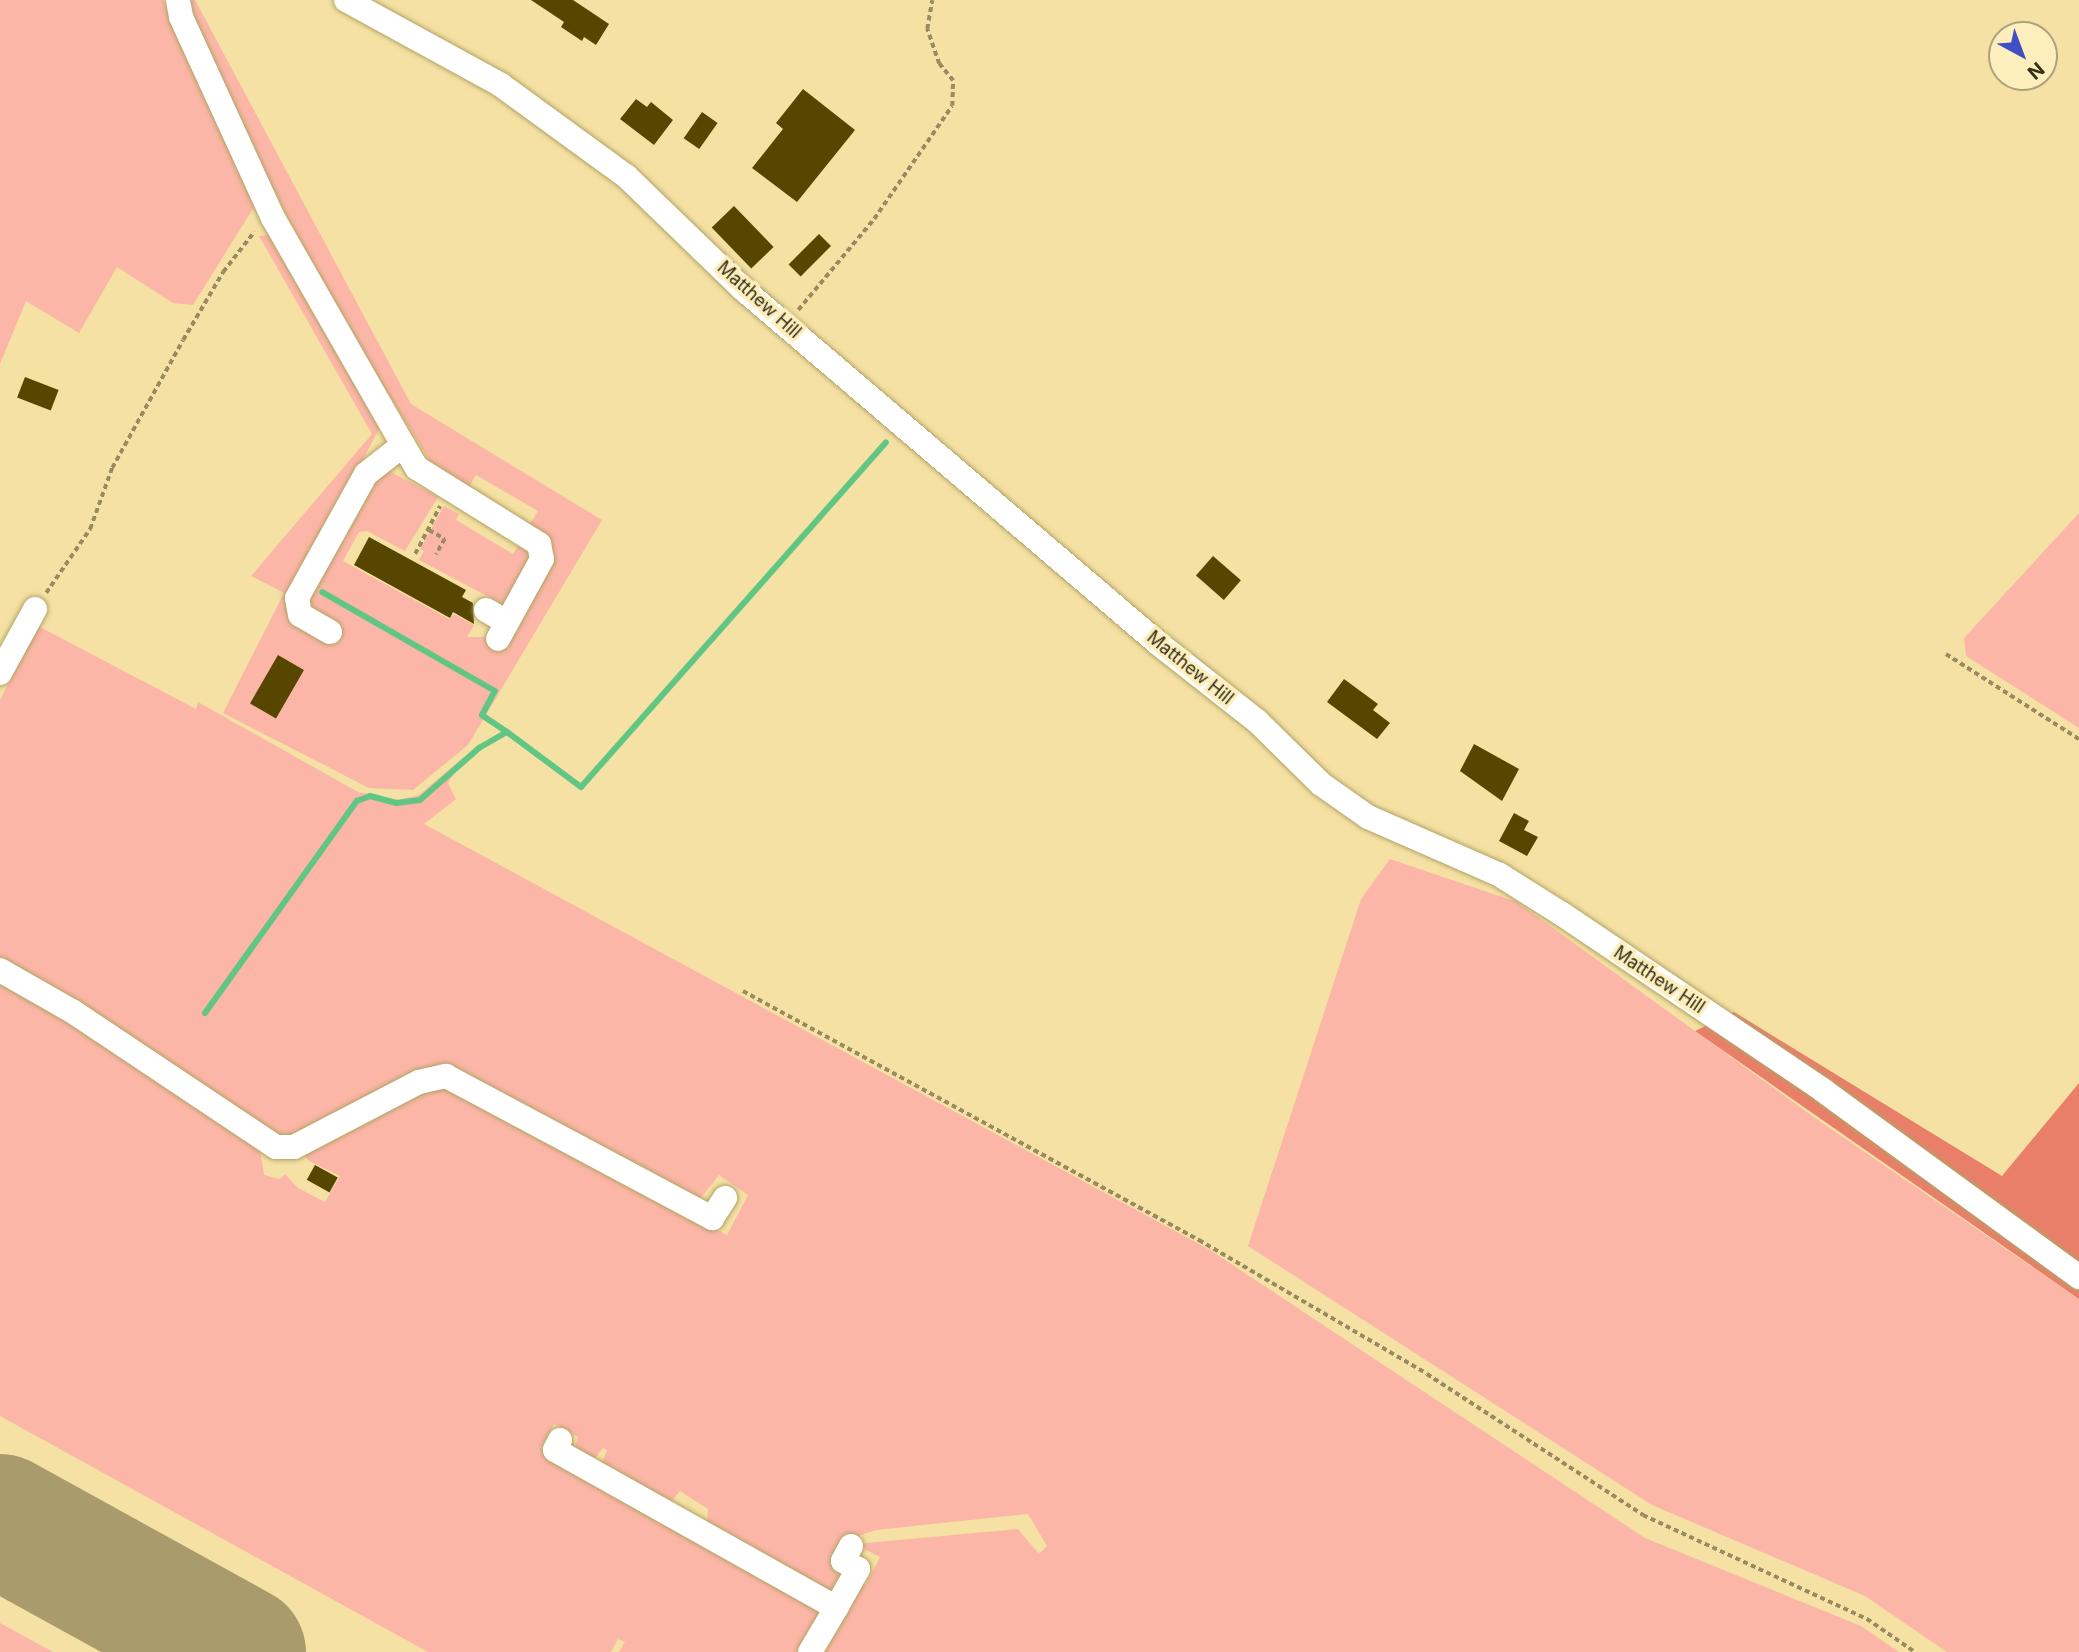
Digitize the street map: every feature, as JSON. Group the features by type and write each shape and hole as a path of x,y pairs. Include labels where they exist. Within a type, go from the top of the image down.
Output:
{"street":[{"path":"178,0 181,17 263,225 417,468 530,535 542,551 542,559 497,624"},
{"name":"Matthew Hill","path":"345,0 501,85 626,176 785,325 1159,644 1257,721 1321,784 1368,817 1500,875 1562,914 1824,1090 2079,1277"},
{"path":"330,632 300,615 297,598 366,474 403,445"},
{"path":"3,657 35,609"},
{"path":"0,970 72,1011 276,1147 294,1147 419,1082 446,1076 712,1218 725,1198"},
{"path":"561,1440 555,1450 836,1608"},
{"path":"810,1652 858,1569 843,1561 851,1546"}],"path":[{"path":"785,325 874,219 951,106 953,81 939,64 927,29 932,0"},
{"path":"35,609 90,529 125,445 223,272 263,225"},
{"path":"415,554 444,499 461,509 467,498"},
{"path":"428,529 445,539 436,555"},
{"path":"1946,654 2079,739"},
{"path":"743,991 1211,1247 1427,1374 1643,1516 1867,1619 1915,1652"}],"shaded area":[{"path":"0,0 163,0 183,52 252,192 254,207 193,305 173,303 117,267 79,333 26,301 0,364"},
{"path":"187,0 195,0 411,404 602,520 468,745 413,790 369,788 223,713 284,593 251,576 372,434 259,236 270,235 380,427 358,469 389,471 438,497 405,551 367,531 359,532 343,561 449,619 454,614 474,625 467,637 491,637 551,562 528,527 538,511 476,475 469,487 435,469 327,296 235,112"},
{"path":"444,506 459,514 456,520 513,554 522,539 534,551 506,606 419,560 424,551 420,549"},
{"path":"2079,513 2079,728 1966,656 1964,638"},
{"path":"38,626 196,709 198,702 358,792 398,800 419,795 464,757 448,783 456,799 424,824 1210,1250 1645,1538 1861,1626 1899,1652 818,1652 860,1582 866,1585 880,1557 860,1547 866,1543 1018,1529 1039,1554 1047,1546 1028,1514 876,1530 847,1540 834,1564 848,1573 839,1590 821,1593 707,1531 708,1509 680,1491 666,1508 599,1471 607,1450 603,1448 589,1466 577,1458 574,1449 578,1437 554,1424 541,1448 819,1603 823,1617 804,1652 619,1652 625,1642 618,1639 611,1652 428,1652 0,1416 0,976 78,1019 259,1143 264,1175 280,1179 285,1174 298,1188 325,1202 340,1176 309,1161 301,1151 418,1090 442,1083 727,1235 748,1195 719,1175 699,1200 679,1196 447,1069 426,1072 294,1140 282,1142 237,1118 62,999 0,964 0,700"},
{"path":"1390,859 1517,902 1815,1118 2079,1299 2079,1652 1947,1652 1865,1596 1652,1505 1248,1246 1361,899"},
{"path":"1734,1012 2002,1176 2079,1083 2079,1299 1695,1031"},
{"path":"0,1623 53,1652 0,1652"}],"building":[{"path":"531,0 573,0 609,24 596,45 584,37 582,41 561,27 564,22"},
{"path":"803,89 855,130 797,202 752,168 783,129 776,123"},
{"path":"636,99 647,107 651,102 673,120 654,145 620,119"},
{"path":"702,112 718,123 699,149 684,138"},
{"path":"734,206 774,247 751,269 712,228"},
{"path":"819,234 831,246 801,276 789,264"},
{"path":"25,377 59,390 51,410 17,398"},
{"path":"369,537 466,590 462,597 473,603 474,624 453,612 450,618 354,565"},
{"path":"1213,556 1241,580 1224,600 1196,576"},
{"path":"278,655 304,670 276,718 250,703"},
{"path":"1344,679 1378,704 1373,710 1390,723 1377,739 1327,702"},
{"path":"1474,744 1519,769 1502,801 1460,771"},
{"path":"1514,813 1529,821 1524,830 1538,837 1527,856 1499,841"},
{"path":"315,1165 338,1178 329,1192 307,1180"}],"waterway":[{"path":"507,732 581,787 886,442"},
{"path":"205,1013 357,801 370,796 396,803 420,800 479,748 507,732 482,715 495,691 322,592"}],"runway":[{"path":"0,1520 239,1652"}]}
